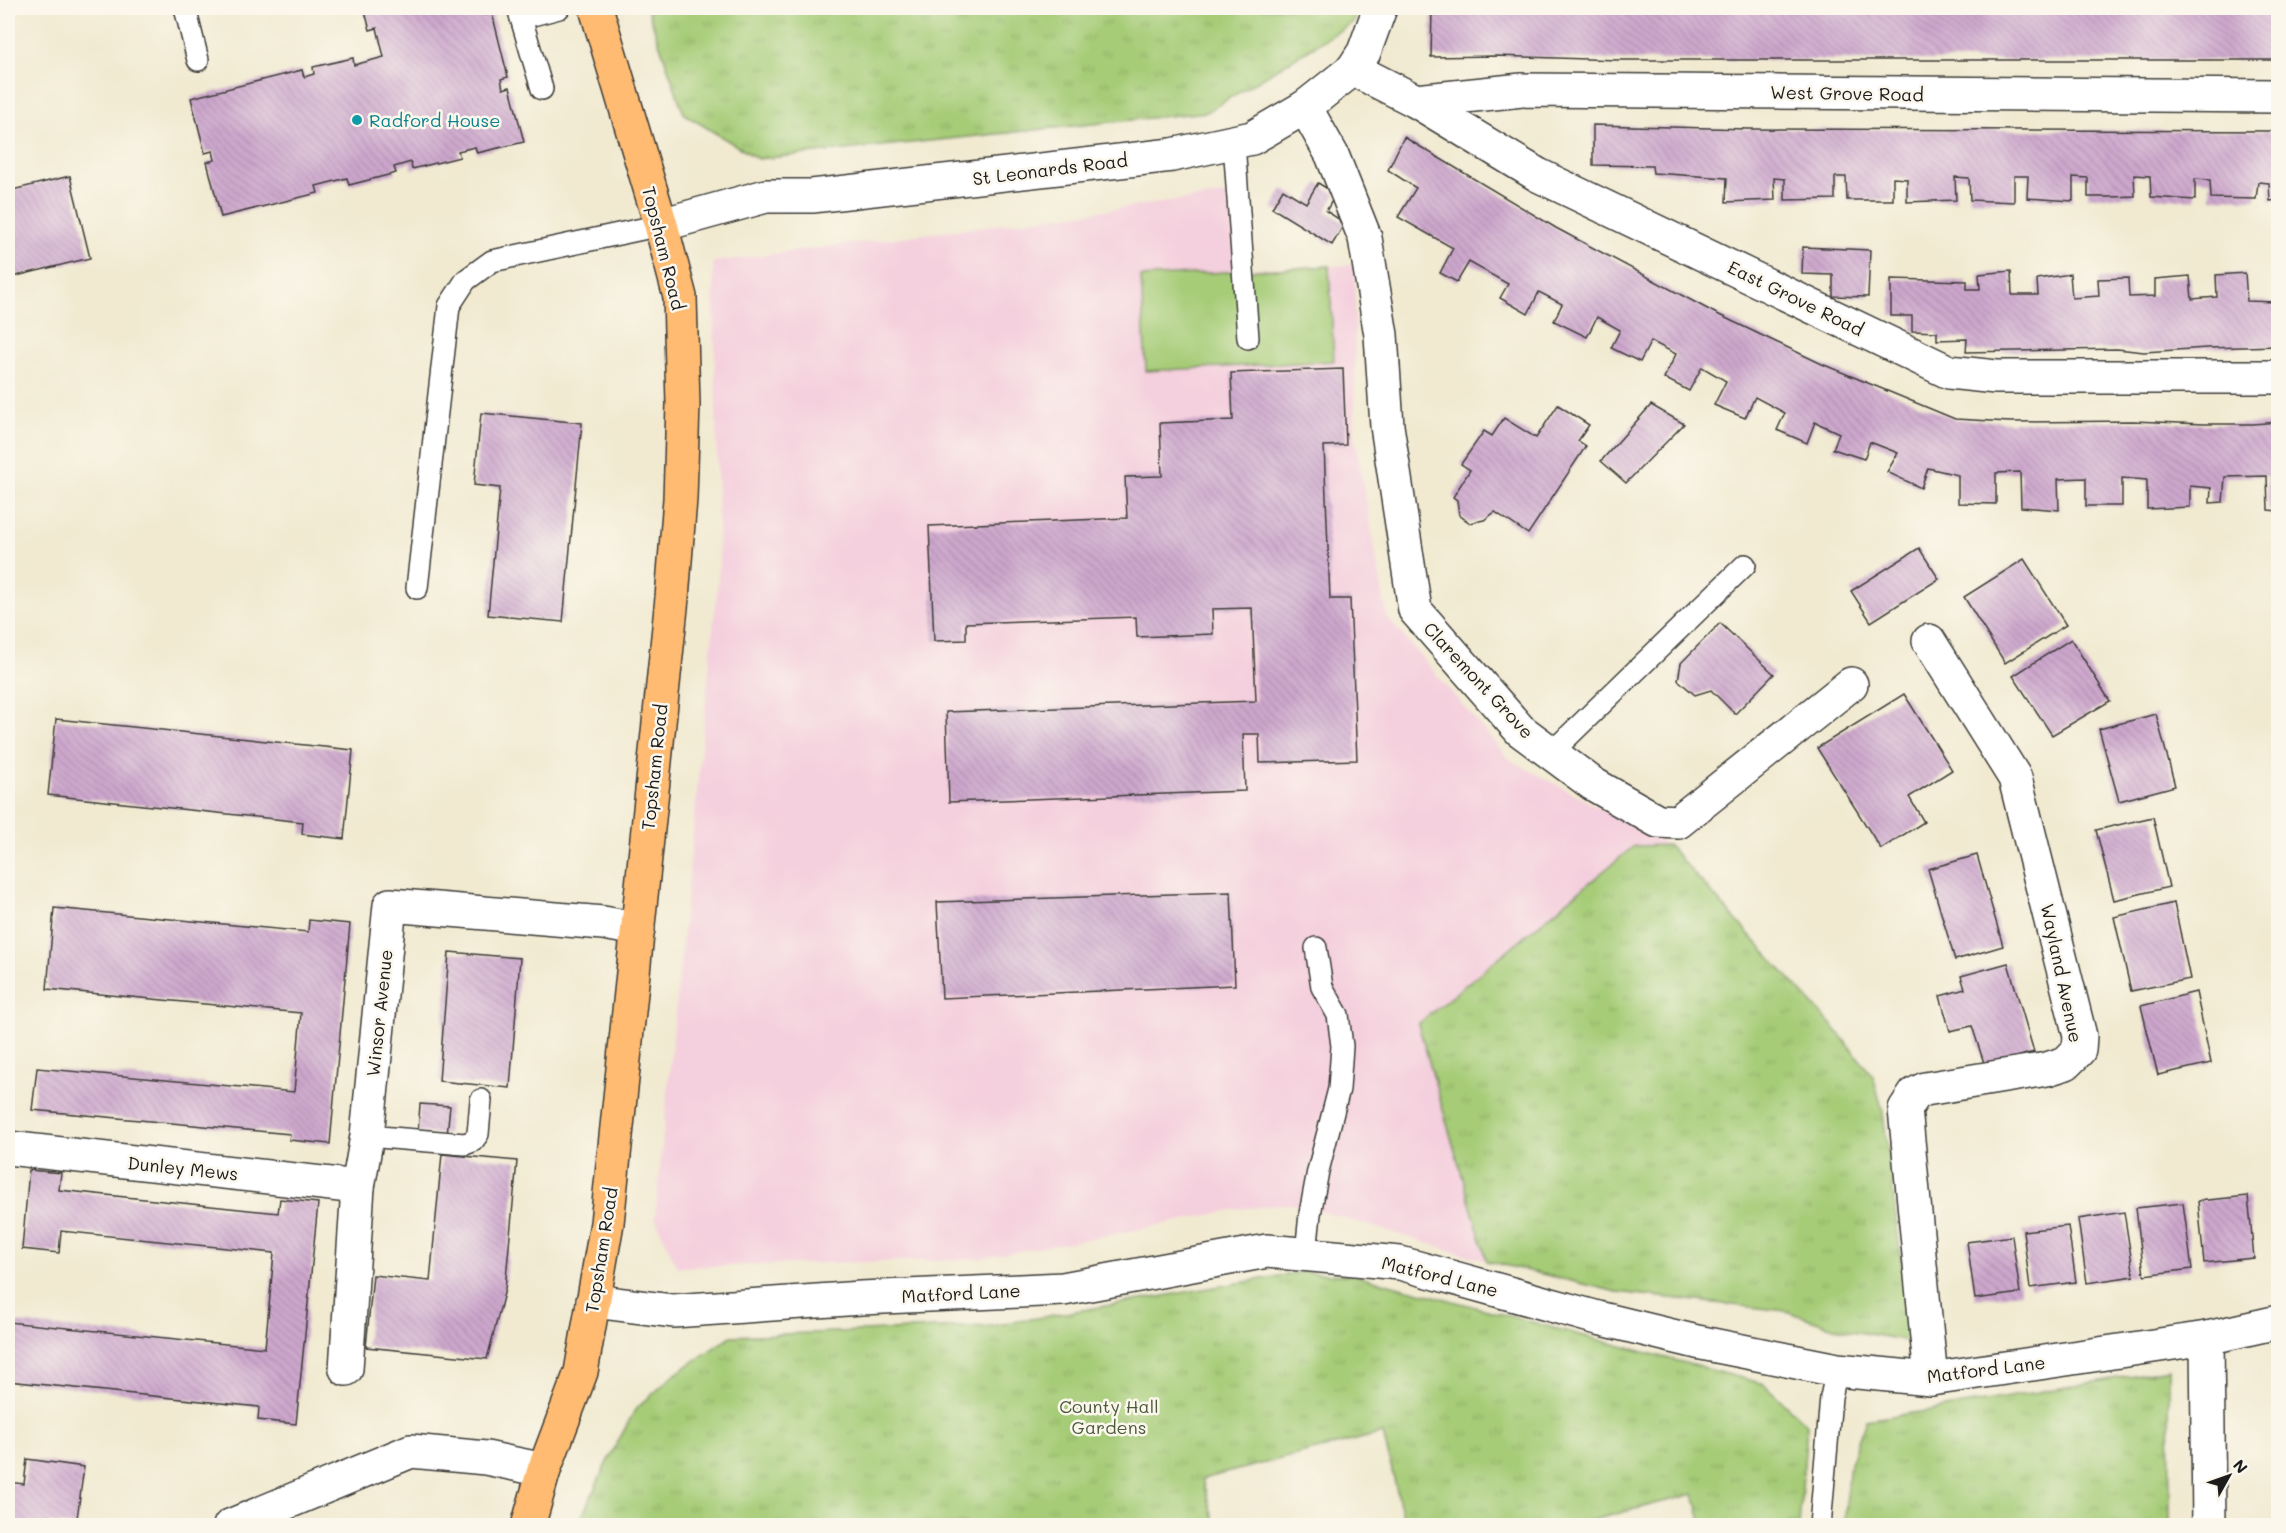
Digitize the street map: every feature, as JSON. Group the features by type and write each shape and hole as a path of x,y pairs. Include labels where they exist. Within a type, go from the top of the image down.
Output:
{"main road":[{"name":"Topsham Road","path":"528,1526 544,1470 580,1372 607,1223 672,598 680,499 683,404 680,297 661,225 596,8"}],"street":[{"name":"St Leonards Road","path":"661,225 766,196 823,195 1172,155 1252,138 1305,106 1353,69 1365,52 1380,8"},
{"name":"East Grove Road","path":"1353,69 1416,101 1538,175 1949,372 1996,377 2278,377"},
{"name":"West Grove Road","path":"1416,101 1522,90 2278,96"},
{"name":"Claremont Grove","path":"1305,106 1332,155 1365,238 1381,335 1388,426 1415,610 1520,730 1593,783 1658,820 1678,822 1851,684"},
{"name":"Wayland Avenue","path":"1929,641 2015,778 2080,1036 2079,1050 2066,1063 2047,1069 1925,1089 1915,1094 1905,1109 1931,1379"},
{"name":"Winsor Avenue","path":"346,1369 358,1187 367,1136 390,905 603,923 638,929"},
{"name":"Dunley Mews","path":"8,1148 358,1187"},
{"name":"Matford Lane","path":"593,1301 673,1311 861,1298 1062,1289 1267,1251 1306,1253 1400,1263 1609,1321 1697,1342 1837,1370 1931,1379 2207,1338 2278,1322"},
{"path":"2207,1338 2209,1526"},
{"path":"230,1526 411,1451 486,1458 544,1470"}],"lane":[{"path":"185,8 198,60"},
{"path":"542,88 520,13 559,8"},
{"path":"1234,143 1248,338"},
{"path":"417,588 449,306 466,280 492,261 661,225"},
{"path":"1551,753 1745,565"},
{"path":"1306,1253 1318,1171 1339,1089 1342,1046 1338,1015 1322,987 1316,948"},
{"path":"367,1136 465,1144 473,1141 477,1134 481,1100"},
{"path":"1820,1526 1831,1397 1837,1370"}],"shaded area":[{"path":"1242,192 1243,269 1355,265 1355,438 1387,617 1509,759 1668,845 1836,1030 1873,1076 1883,1112 1840,1329 1786,1311 1617,1292 1487,1261 1291,1204 1237,1209 977,1259 677,1267 655,1218 719,568 713,262"}],"green space":[{"path":"647,8 1356,8 1355,21 1207,112 758,159 684,114"},
{"path":"1329,266 1334,361 1146,371 1141,277"},
{"path":"1668,845 1836,1030 1873,1076 1883,1112 1911,1341 1840,1329 1786,1311 1617,1292 1487,1261 1418,1024 1634,846"},
{"name":"County Hall Gardens","path":"1302,1272 1359,1276 1764,1384 1807,1425 1799,1525 1702,1525 1694,1494 1573,1525 1405,1525 1383,1433 1202,1479 1215,1525 578,1525 607,1462 635,1410 674,1375 731,1336 991,1326"},
{"path":"2169,1369 2170,1525 1844,1525 1850,1463 1866,1420"}],"building":[{"name":"Radford House","path":"364,8 483,8 485,15 492,13 508,77 501,79 503,89 510,87 524,142 477,153 475,147 458,151 460,157 412,169 411,162 394,167 396,173 349,185 347,178 316,186 318,193 221,217 207,162 215,160 213,151 205,153 191,98 302,70 304,77 314,74 313,67 353,58 354,65 384,57 377,28 370,30"},
{"path":"1432,8 2278,8 2278,60 1618,60 1496,56 1431,57"},
{"path":"1593,125 1748,129 2278,131 2278,200 2270,201 2269,183 2258,182 2256,199 2211,198 2210,180 2195,179 2195,200 2151,197 2150,176 2134,175 2135,196 2112,197 2088,197 2088,178 2073,177 2073,201 2027,198 2028,176 2014,176 2014,202 1970,200 1969,178 1955,177 1956,200 1907,202 1907,179 1893,178 1893,200 1847,200 1846,177 1835,177 1835,199 1785,200 1785,179 1774,178 1775,200 1726,202 1727,178 1653,173 1652,166 1593,165"},
{"path":"1404,137 1556,228 1715,313 1822,364 1955,419 2010,422 2133,421 2203,424 2278,422 2278,511 2268,510 2267,476 2225,477 2223,502 2210,503 2211,488 2190,486 2190,507 2147,509 2147,480 2122,478 2122,506 2086,506 2086,478 2058,479 2059,510 2021,507 2020,472 1996,473 1996,504 1958,503 1958,475 1928,468 1921,488 1887,472 1898,453 1870,442 1864,459 1833,449 1839,433 1815,422 1807,443 1777,430 1785,413 1755,397 1745,418 1714,405 1726,381 1702,367 1689,391 1664,378 1676,354 1651,341 1640,362 1611,348 1620,330 1597,317 1587,337 1554,321 1562,304 1539,292 1528,314 1500,298 1508,284 1469,262 1457,282 1440,273 1453,248 1398,217 1416,188 1388,170"},
{"path":"70,176 90,258 8,278 8,191"},
{"path":"1318,183 1336,194 1326,211 1345,223 1332,245 1272,208 1283,189 1306,203"},
{"path":"1803,247 1870,250 1868,297 1833,296 1833,275 1802,274"},
{"path":"2011,271 2012,295 2038,295 2037,279 2070,274 2072,298 2099,296 2098,279 2128,278 2129,297 2155,296 2155,279 2190,276 2192,299 2217,297 2216,275 2245,273 2247,301 2276,302 2275,276 2278,276 2278,346 2144,352 2117,349 1966,352 1967,339 1937,340 1937,332 1912,331 1912,316 1891,316 1891,279 1967,281 1967,289 1980,289 1979,274"},
{"path":"1343,369 1346,445 1324,446 1330,599 1350,599 1357,760 1260,763 1259,734 1243,734 1245,791 949,802 946,712 1256,701 1252,608 1212,609 1213,634 1137,637 1136,617 966,623 966,640 934,641 929,526 1127,518 1125,477 1162,476 1160,423 1233,420 1231,373"},
{"path":"1558,405 1589,425 1578,441 1586,446 1528,534 1495,512 1484,520 1470,523 1459,515 1457,500 1453,497 1470,470 1461,464 1484,431 1492,436 1504,418 1536,438"},
{"path":"1651,405 1684,424 1626,483 1601,461"},
{"path":"481,413 582,423 563,622 488,615 500,488 474,485"},
{"path":"1919,548 1939,579 1871,622 1851,591"},
{"path":"2024,559 2066,625 2005,663 1964,597"},
{"path":"1720,623 1774,674 1735,714 1711,690 1695,695 1678,680 1681,663"},
{"path":"2071,639 2110,701 2052,735 2013,676"},
{"path":"1904,694 1952,770 1909,797 1924,822 1881,849 1817,748"},
{"path":"2156,714 2175,786 2119,801 2099,729"},
{"path":"56,719 353,750 344,839 302,834 303,822 48,795"},
{"path":"2153,817 2169,887 2114,900 2096,830"},
{"path":"1977,855 2003,946 1955,960 1928,869"},
{"path":"1231,892 1235,985 942,998 937,902"},
{"path":"2174,903 2190,979 2131,991 2114,917"},
{"path":"54,908 308,932 309,920 350,924 330,1144 289,1140 290,1134 32,1110 37,1068 294,1092 301,1013 47,989"},
{"path":"449,952 520,958 510,1088 439,1081"},
{"path":"2008,963 2034,1052 1985,1066 1972,1026 1950,1031 1940,996 1965,989 1961,976"},
{"path":"2196,992 2211,1063 2158,1075 2141,1006"},
{"path":"420,1104 450,1106 447,1135 418,1132"},
{"path":"442,1154 517,1161 505,1289 487,1359 366,1347 373,1275 430,1281"},
{"path":"29,1170 61,1173 59,1190 278,1213 280,1199 318,1203 296,1424 258,1420 259,1407 8,1381 8,1322 265,1348 274,1253 61,1231 59,1253 22,1249"},
{"path":"2248,1196 2254,1258 2204,1263 2198,1201"},
{"path":"2183,1203 2192,1269 2144,1275 2136,1208"},
{"path":"2124,1212 2134,1276 2087,1283 2078,1219"},
{"path":"2275,1217 2278,1217 2278,1246 2277,1246"},
{"path":"2068,1226 2076,1282 2030,1288 2023,1231"},
{"path":"2012,1236 2020,1293 1975,1299 1967,1242"},
{"path":"27,1459 84,1467 76,1526 50,1523 49,1526 8,1526 8,1482 24,1484"}],"place":[{"name":"Radford House","path":"357,120"}]}
